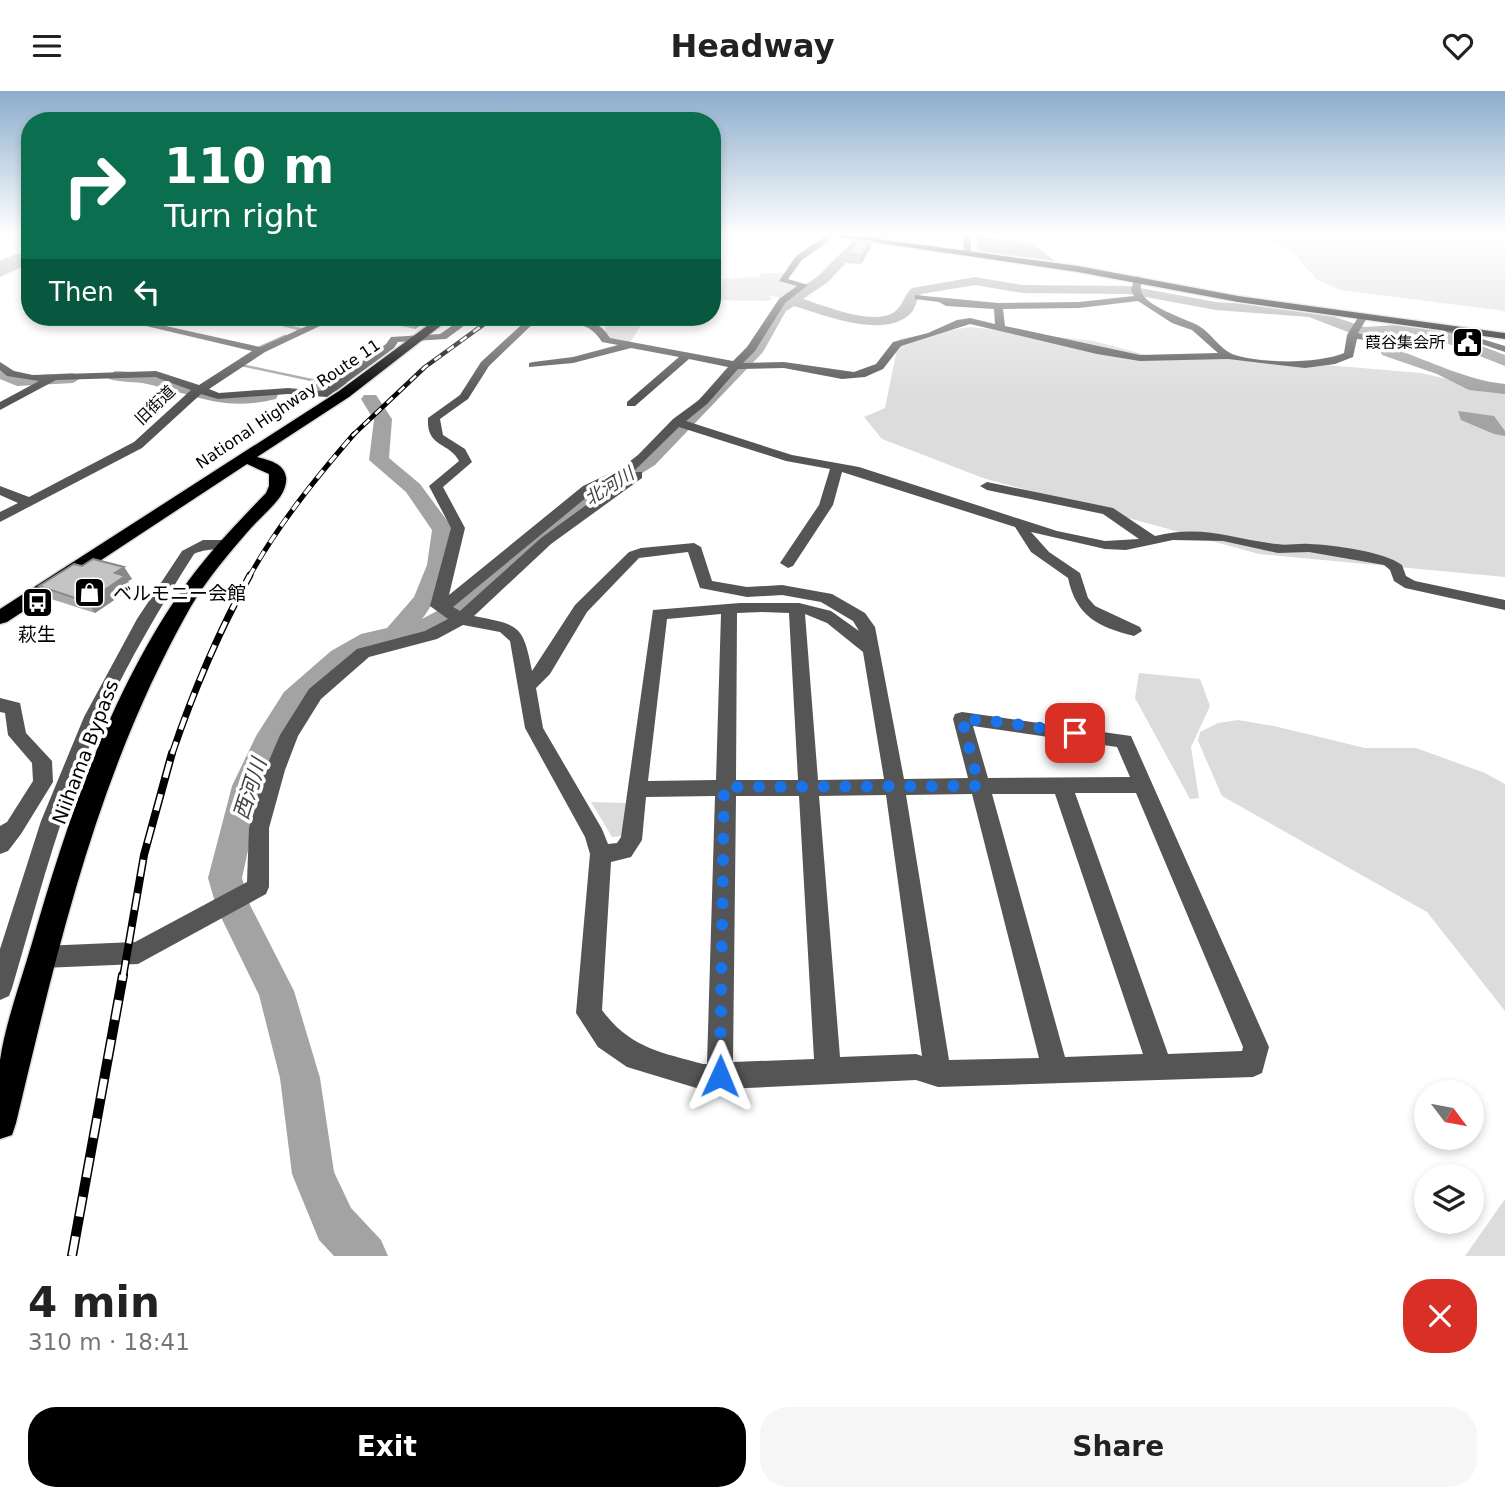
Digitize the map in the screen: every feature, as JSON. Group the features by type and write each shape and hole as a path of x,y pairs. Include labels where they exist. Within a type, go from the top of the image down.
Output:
{"highway":[{"name":"National Highway Route 11","path":"0,618 184,498 355,397 437,326"},
{"name":"National Highway Route 11","path":"424,338 444,326"},
{"name":"Niihama Bypass","path":"0,1123 45,946 88,809 138,683 185,600 226,544 279,485 276,470 267,464 247,460"}],"main road":[{"path":"1180,287 1356,328 1446,329 1505,336"}],"street":[{"path":"450,614 630,473 740,366 782,300 801,287"},
{"path":"1138,287 1138,294"},
{"path":"918,297 942,299 946,303 998,306 1079,305 1138,294 1174,321 1195,328 1228,356"},
{"path":"998,306 1000,328"},
{"path":"602,326 606,340 740,366 785,365 838,374 868,372 883,363 890,349 897,344 932,335 955,323 977,322 1140,358 1228,356 1275,363 1332,364 1349,355 1356,328 1429,348 1441,346 1428,336"},
{"path":"154,326 258,349"},
{"name":"旧街道","path":"0,518 82,477 138,445 194,392 240,364 258,349 313,326"},
{"path":"0,365 10,374 21,377 51,379 143,373 156,374 194,392 218,395 288,391 323,395 390,346 395,339 446,336 459,326"},
{"path":"526,326 485,365 464,397 434,418 433,430 436,436 447,446 461,452 466,462 436,486 458,528 438,600 450,614 505,628 518,639 534,728 595,835 601,854 590,1013 607,1038 636,1058 703,1077 916,1066 938,1074 1253,1064 1256,1047 1124,741 1001,722 962,719 1055,1070"},
{"path":"1446,329 1505,349"},
{"path":"533,365 573,360 631,345"},
{"path":"631,404 687,356"},
{"path":"0,407 51,379"},
{"path":"681,423 790,458 837,466 994,514 1022,526 1105,545 1126,546 1173,536 1223,537 1278,549 1309,548 1389,562 1397,568 1399,578 1410,585 1505,605"},
{"path":"788,563 826,505 837,466"},
{"path":"7,945 138,953 258,887 259,828 275,770 289,735 303,709 315,694 363,653 431,635 450,614 463,593 588,489 630,473"},
{"path":"987,486 1108,511 1153,541"},
{"path":"0,490 29,502"},
{"path":"1022,526 1023,532 1040,553 1074,576 1080,599 1093,612 1134,631"},
{"path":"0,988 7,945 51,821 99,705 145,619 189,551 204,544 226,544"},
{"path":"528,685 544,670 581,609 640,552 694,548 705,585 715,589 747,592 782,590 826,598 859,617 867,627 895,786 938,1074"},
{"path":"799,608 797,612 828,1071"},
{"path":"601,854 623,851 631,840 659,614 799,608 819,612 841,625 871,650"},
{"path":"720,1076 729,610"},
{"path":"0,705 13,708 17,735 42,761 43,782 0,845"},
{"path":"1062,785 1160,1067"},
{"path":"637,789 1143,785"}],"shaded area":[{"path":"797,287 781,298 771,296 769,297 773,299 766,301 721,300 721,288"},
{"path":"1334,287 1505,287 1505,311"},
{"path":"606,326 640,326 630,343 609,338 605,332"},
{"path":"970,327 1094,341 1150,356 1231,357 1421,373 1505,392 1505,577 1259,554 983,478 882,439 864,417 885,408 899,339"},
{"path":"1458,411 1494,416 1505,431 1505,436 1461,420"},
{"path":"1139,673 1200,679 1210,706 1191,747 1199,798 1190,799 1135,698"},
{"path":"1238,720 1365,748 1416,748 1485,773 1505,784 1505,1011 1427,912 1222,796 1198,741 1200,732 1218,723"},
{"path":"591,802 628,803 623,836 612,837"},
{"path":"1505,1199 1505,1256 1465,1256 1480,1234 1484,1234 1484,1229"}],"building":[{"path":"93,559 124,567 115,573 125,576 87,602 39,586 74,564 82,566"}],"waterway":[{"name":"北河川","path":"395,635 415,631 461,608 475,592 579,504 648,461 758,349 780,309 811,287"},
{"path":"793,301 842,316 879,321 895,318 906,310 912,295 917,291 938,287"},
{"path":"1013,287 1129,290 1216,306 1312,313 1348,328 1364,331 1414,328 1430,331 1505,361"},
{"path":"287,326 300,329 296,332"},
{"path":"1386,331 1395,342 1387,346 1388,352 1443,371 1475,386 1505,389"},
{"path":"258,348 285,336"},
{"path":"241,365 335,385"},
{"name":"西河川","path":"0,372 17,381 73,378"},
{"name":"西河川","path":"115,376 155,380 215,398 236,399 270,395"},
{"name":"西河川","path":"316,389 340,386"},
{"name":"西河川","path":"370,399 372,406 383,419 379,460 413,488 443,530 438,565 425,599 395,635"},
{"name":"西河川","path":"365,1256 335,1224 313,1174 300,1078 276,991 234,909 225,878 247,786 266,744 294,699 340,657 370,640 395,635"}],"railway":[{"path":"354,435 425,367 481,326"},
{"path":"249,577 298,503 354,435"},
{"path":"172,754 207,663 250,575"},
{"path":"123,977 144,855 172,753"},
{"path":"72,1256 123,975"}],"place":[{"name":"葭谷集会所","path":"1468,342"},
{"name":"ベルモニー会館","path":"90,593"},
{"name":"萩生","path":"37,603"}],"route":[{"path":"720,1076 724,787 979,786 962,719 1075,733"}]}
